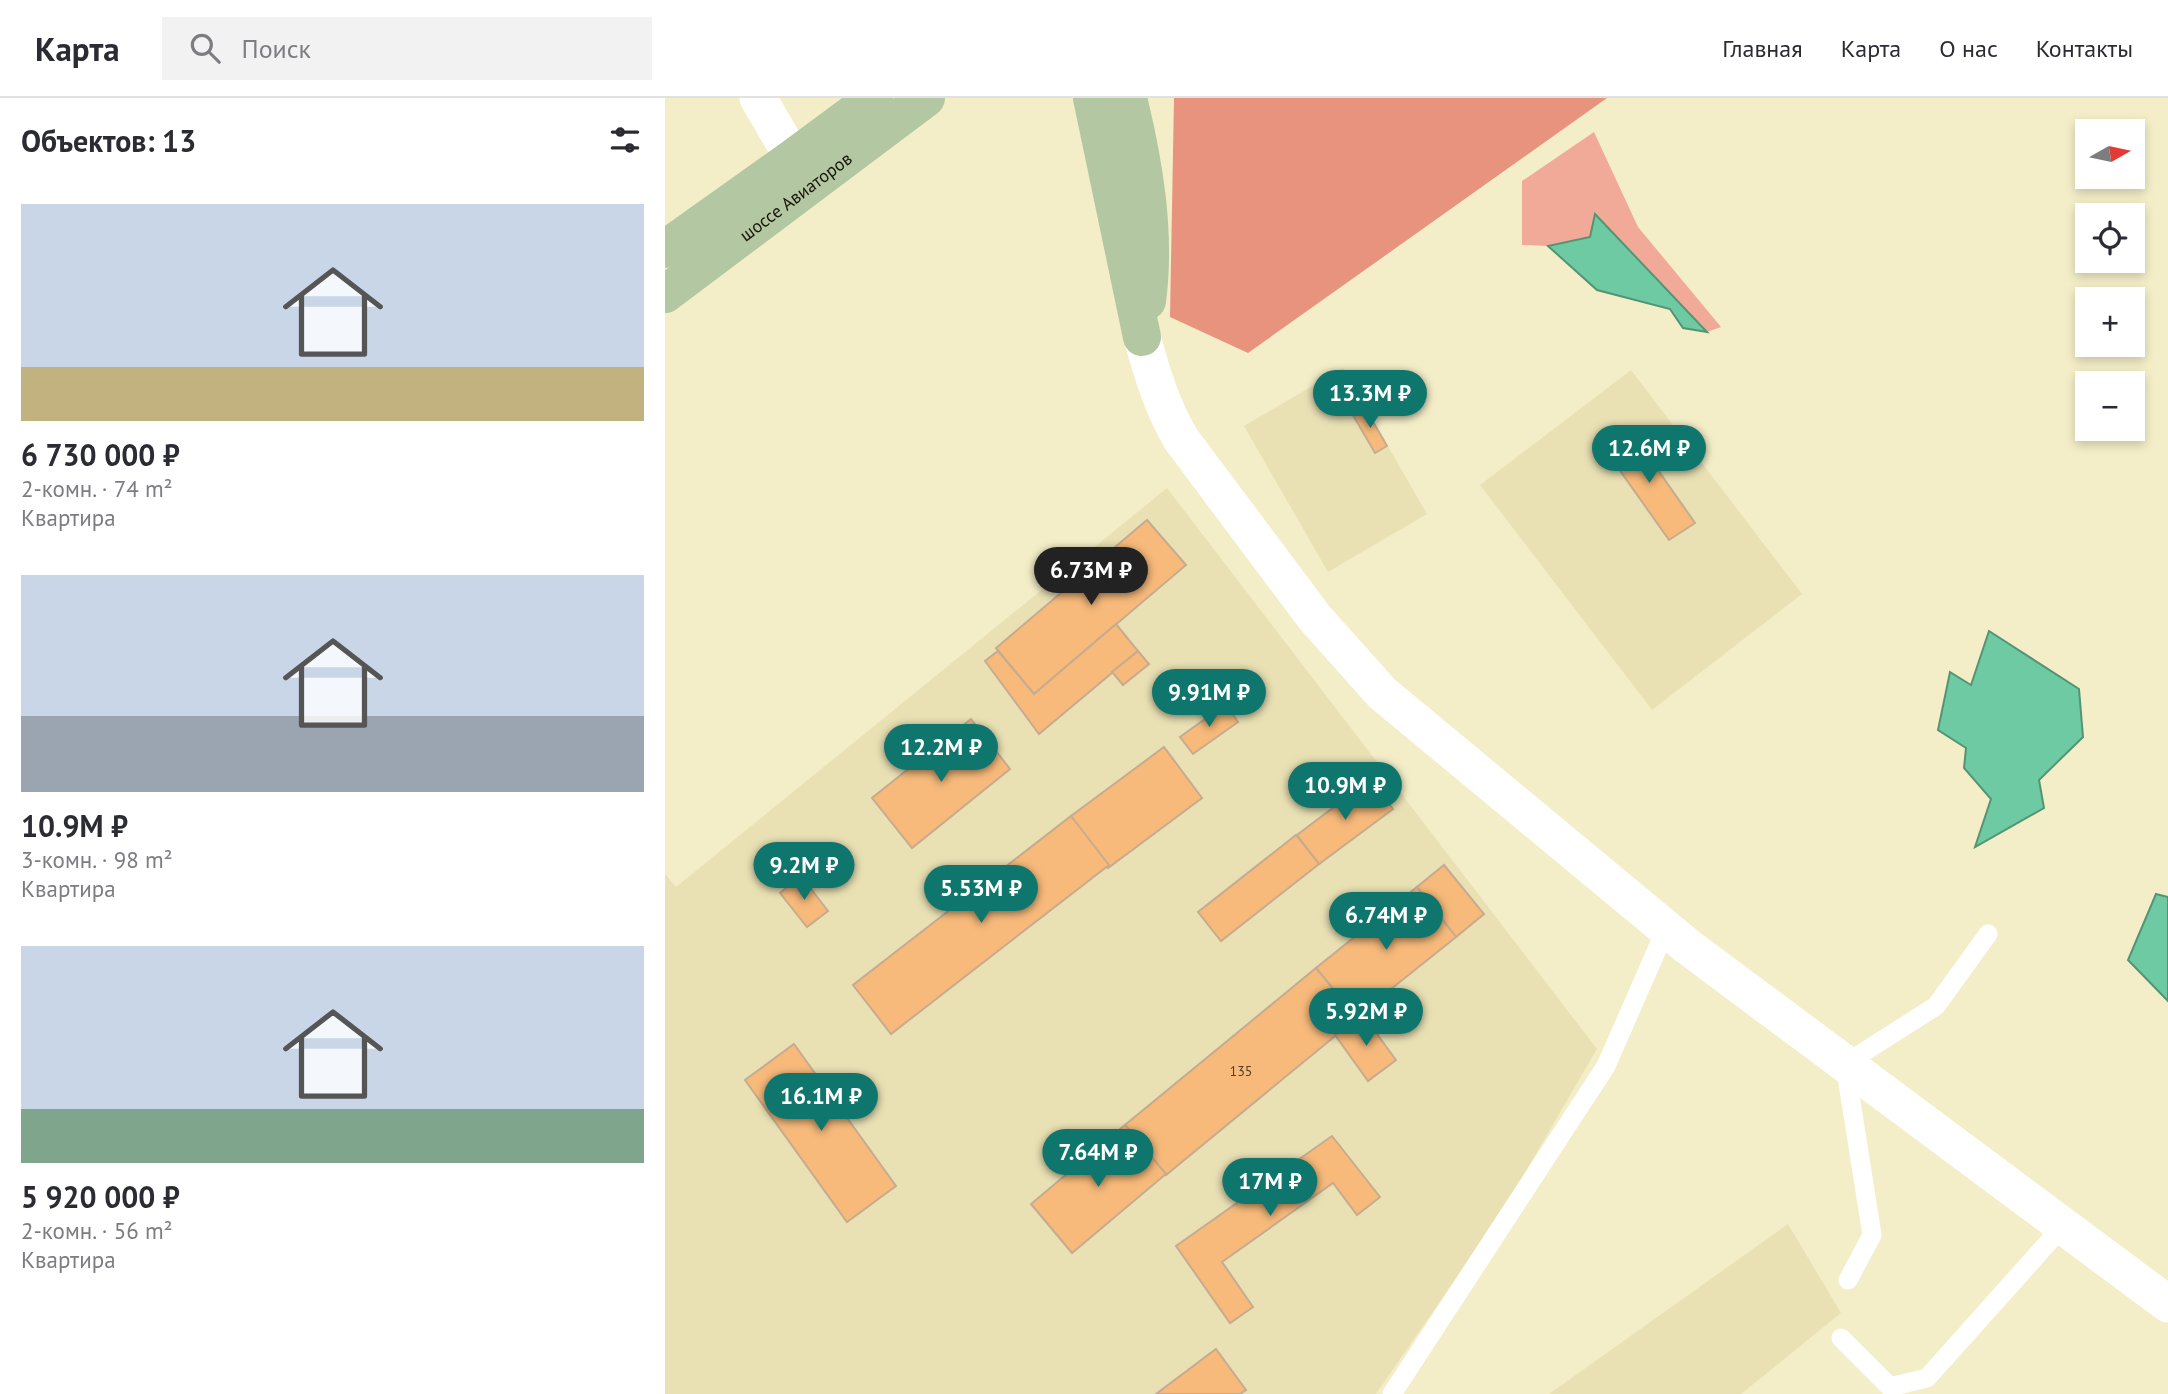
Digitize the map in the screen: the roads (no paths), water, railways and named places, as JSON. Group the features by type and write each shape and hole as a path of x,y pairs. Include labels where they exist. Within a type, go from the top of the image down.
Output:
{"main road":[{"name":"шоссе Авиаторов","path":"665,249 874,98"},
{"name":"шоссе Авиаторов","path":"665,294 926,98"},
{"path":"1109,104 1121,241 1142,337"}],"street":[{"path":"758,98 793,158"},
{"path":"1142,337 1157,390 1181,439 1315,618 1382,693 1666,929 2168,1304"}],"lane":[{"path":"1392,1394 1606,1066 1666,929"},
{"path":"1848,1280 1872,1235 1845,1064 1936,1006 1987,934"},
{"path":"1841,1338 1890,1387 1927,1378 2063,1226"}]}
